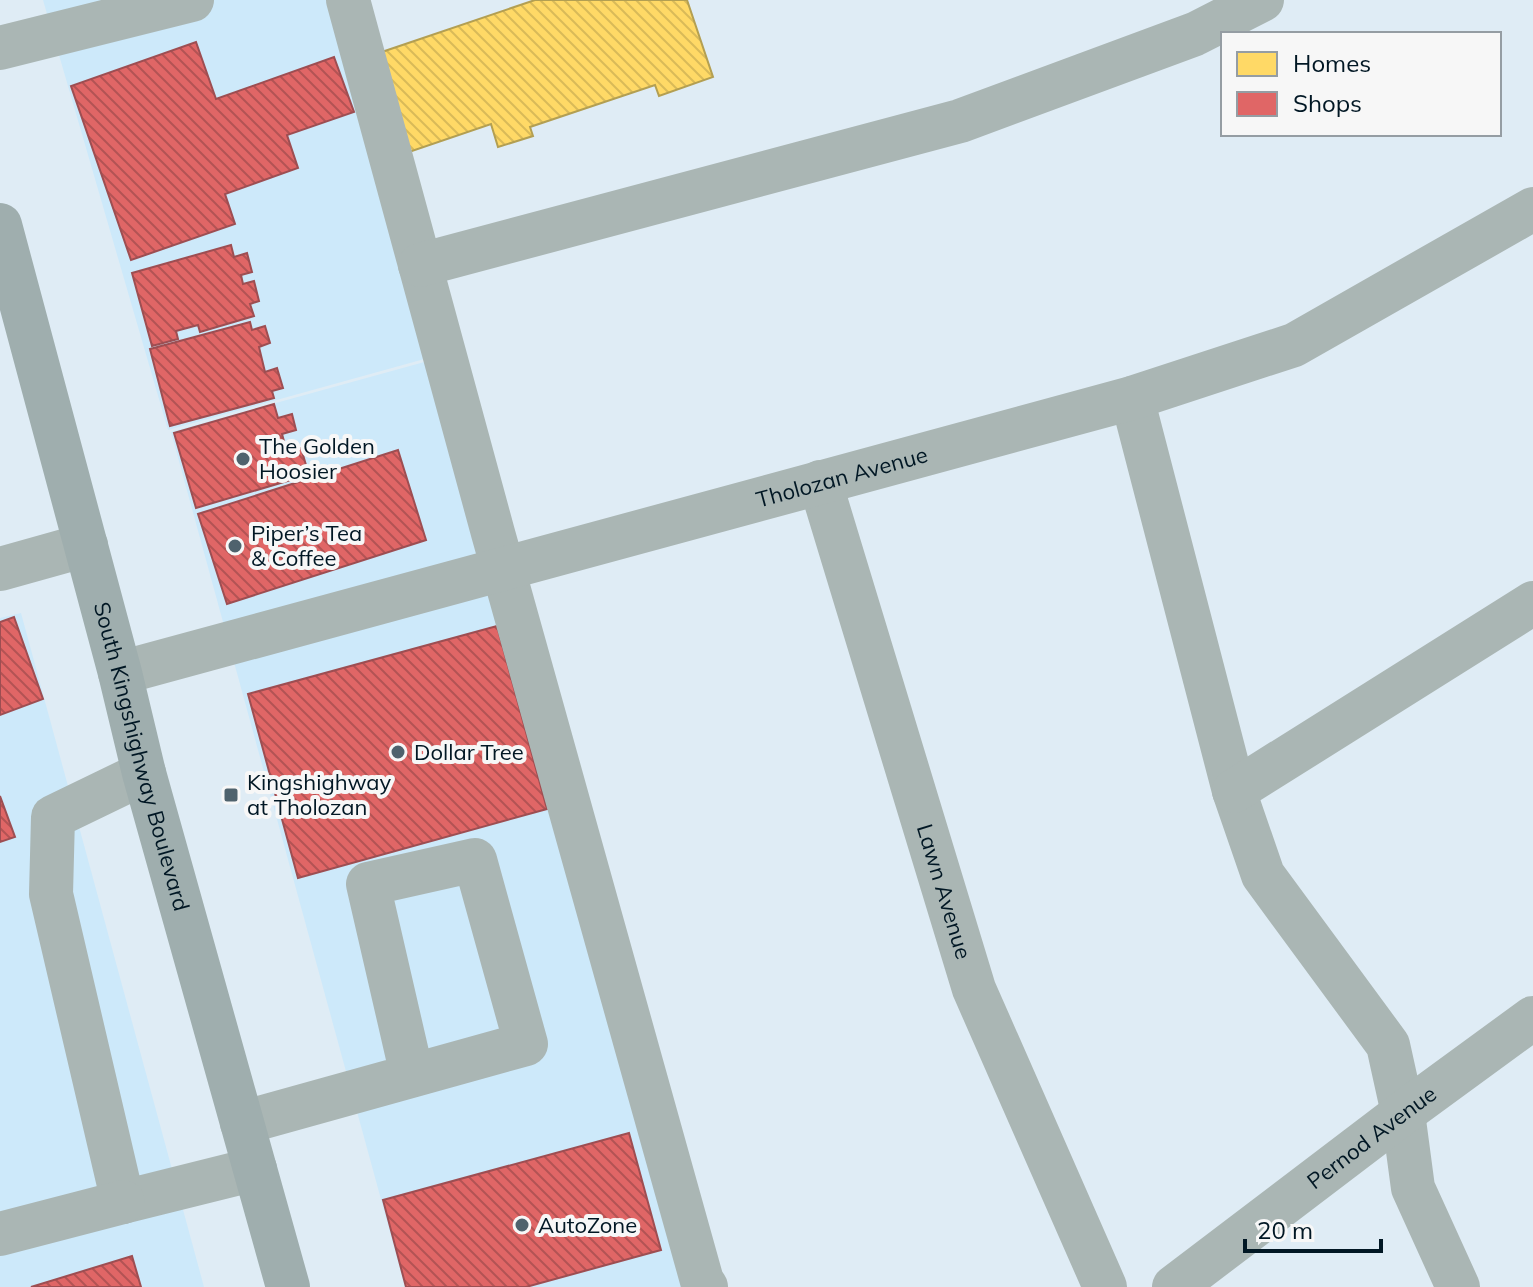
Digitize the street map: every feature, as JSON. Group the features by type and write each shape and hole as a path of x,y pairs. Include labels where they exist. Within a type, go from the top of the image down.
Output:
{"main road":[{"name":"South Kingshighway Boulevard","path":"0,225 144,773 288,1287"}],"street":[{"path":"0,48 192,0"},
{"path":"348,0 502,568 706,1287"},
{"path":"420,265 960,121 1195,34 1262,0"},
{"name":"Tholozan Avenue","path":"120,673 1132,398 1294,345 1533,209"},
{"path":"1132,398 1234,791 1263,875 1388,1045 1403,1113 1413,1188 1458,1287"},
{"name":"Lawn Avenue","path":"820,482 974,989 1105,1287"},
{"path":"0,569 86,545"},
{"path":"1234,791 1533,603"},
{"path":"123,1202 51,894 53,817 144,773"},
{"path":"242,1123 526,1044 475,860 368,884 412,1075"},
{"name":"Pernod Avenue","path":"1174,1287 1533,1018"},
{"path":"0,1234 255,1169"}],"shaded area":[{"path":"43,0 333,0 428,358 168,430"},
{"path":"428,361 694,1287 405,1287 171,432"},
{"path":"21,613 204,1287 0,1287 0,618"}],"building: Homes":[{"path":"535,0 687,0 713,77 659,96 655,85 530,127 533,136 498,147 491,124 409,152 376,54"}],"building: Shops":[{"path":"196,42 216,99 334,57 354,112 287,135 298,168 225,194 235,224 131,260 71,86"},
{"path":"231,245 234,257 247,253 252,272 241,275 243,284 254,281 259,301 250,304 254,316 200,332 198,325 176,331 178,339 152,346 132,273"},
{"path":"250,322 252,330 265,326 270,343 259,347 265,372 277,368 283,388 272,391 274,398 170,426 150,349"},
{"name":"The Golden Hoosier","path":"274,404 278,418 292,414 296,430 282,434 287,452 301,448 306,465 291,469 294,479 196,508 174,433"},
{"path":"398,450 426,540 227,604 198,514"},
{"path":"14,617 43,699 0,715 0,622"},
{"name":"Dollar Tree","path":"497,626 547,809 298,878 248,694"},
{"path":"0,796 15,837 0,842"},
{"name":"AutoZone","path":"629,1133 661,1250 526,1287 406,1287 383,1200"},
{"path":"132,1256 141,1287 31,1287"}],"place":[{"name":"The Golden Hoosier","path":"243,459"},
{"name":"Piper’s Tea & Coffee","path":"235,546"},
{"name":"Dollar Tree","path":"398,752"},
{"name":"Kingshighway at Tholozan","path":"231,795"},
{"name":"AutoZone","path":"522,1225"}]}
